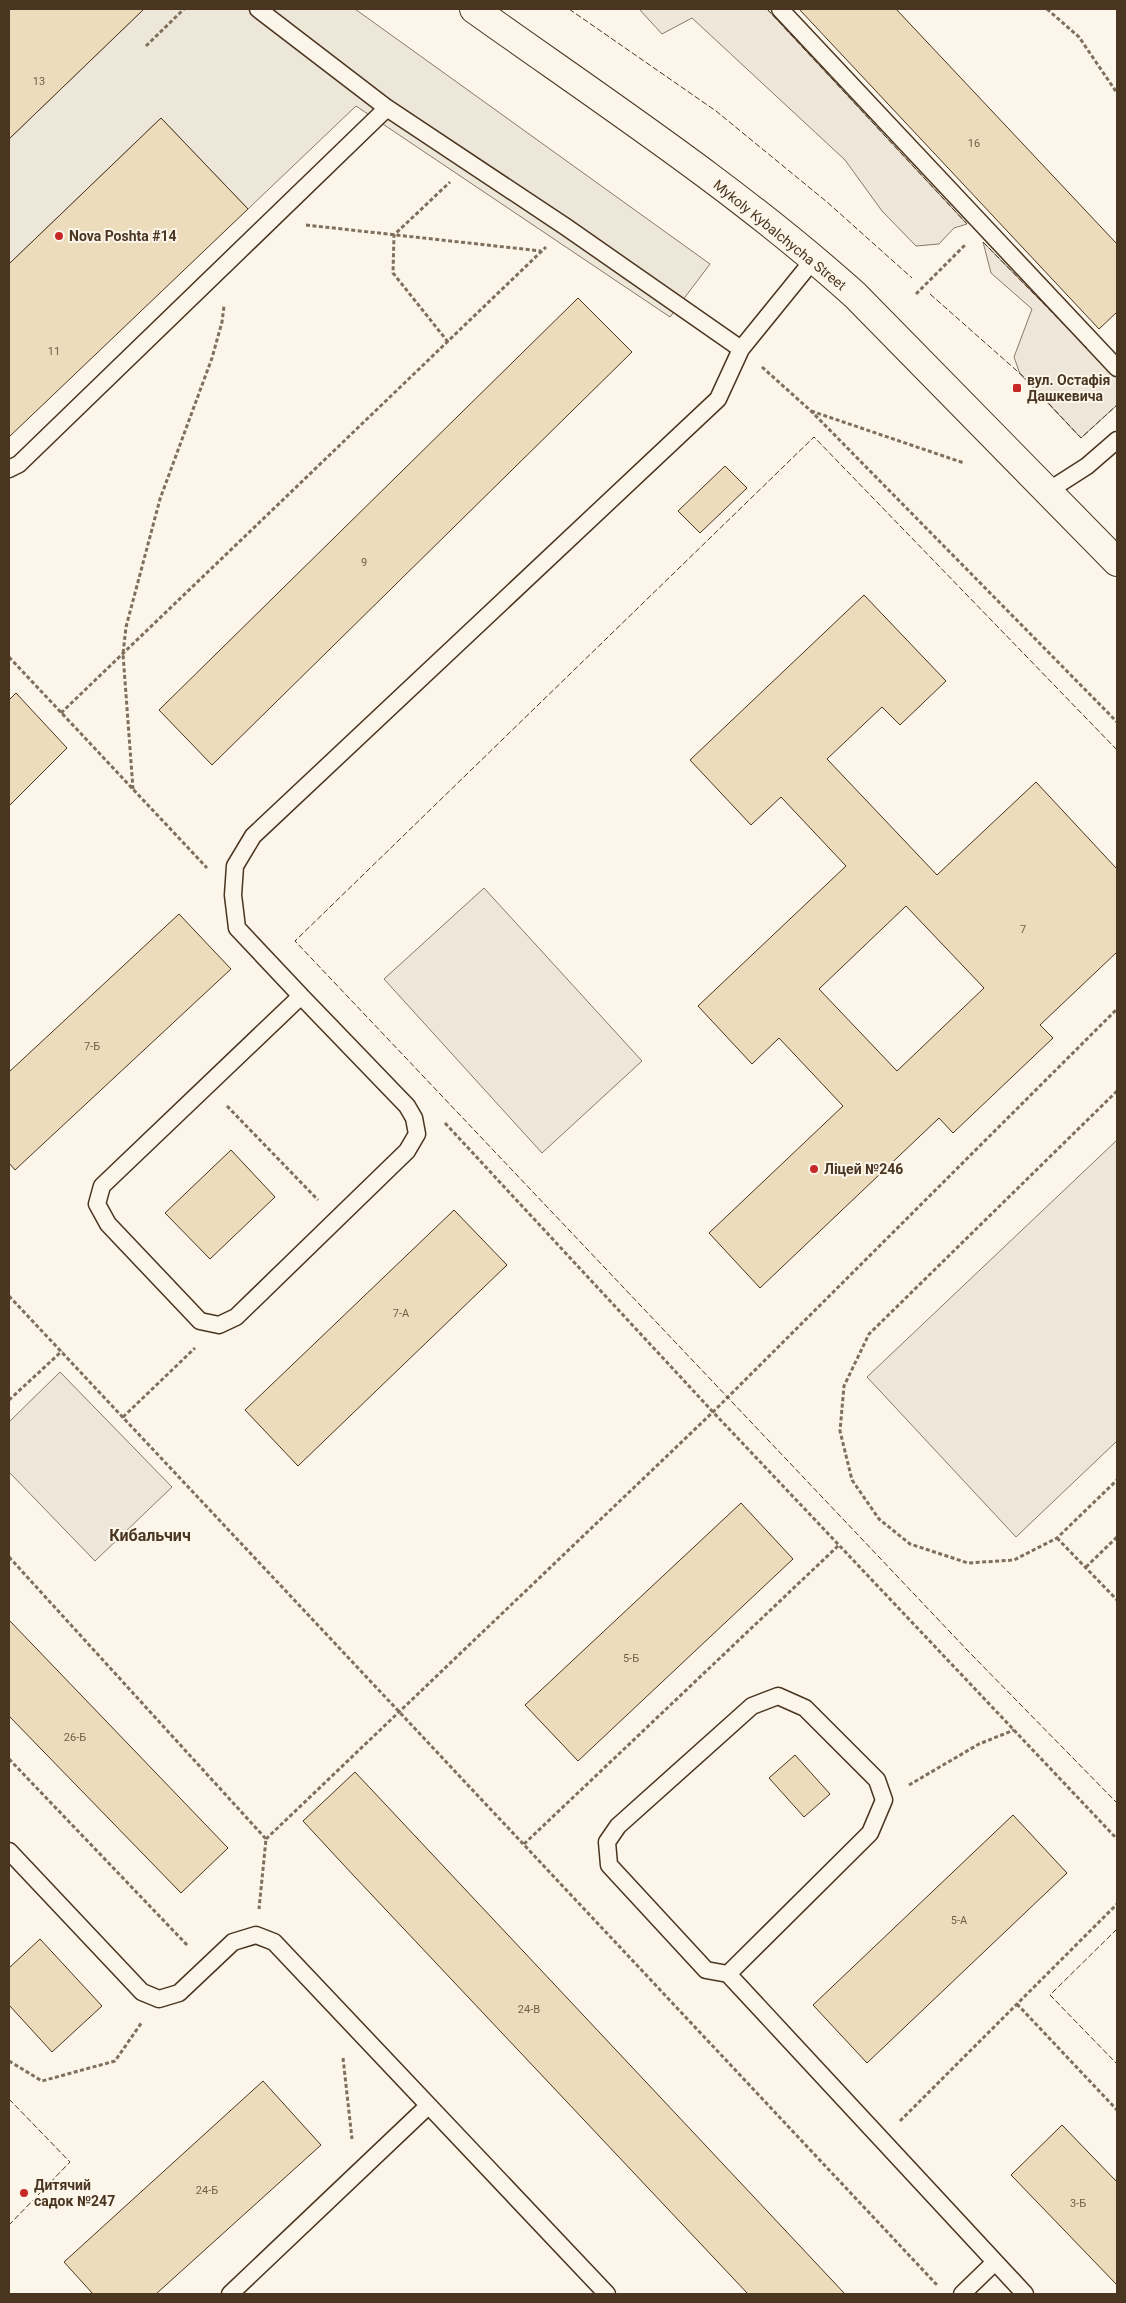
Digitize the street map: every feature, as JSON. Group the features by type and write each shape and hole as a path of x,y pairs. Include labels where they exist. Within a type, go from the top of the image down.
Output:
{"street":[{"name":"Mykoly Kybalchycha Street","path":"474,9 683,158 814,259 855,295 1117,562"}],"lane":[{"path":"258,9 387,108 566,227 741,349"},
{"path":"780,9 1117,368"},
{"path":"9,469 19,464 387,108"},
{"path":"301,996 102,1186 97,1204 108,1224 200,1321 218,1325 236,1317 406,1151 417,1134 414,1118 407,1106 236,928 233,896 235,866 253,836 718,399 741,349 814,259"},
{"path":"1048,490 1087,466 1117,440"},
{"path":"728,1974 870,1833 884,1800 877,1780 805,1708 778,1696 752,1706 618,1826 607,1842 609,1865 706,1970 728,1974 1025,2294"},
{"path":"9,1851 142,1992 159,1999 179,1993 233,1942 256,1936 274,1942 607,2294"},
{"path":"230,2294 428,2106"},
{"path":"962,2294 995,2262"}],"path":[{"path":"146,46 184,9"},
{"path":"1047,9 1079,37 1117,93"},
{"path":"448,342 393,273 394,235 470,163"},
{"path":"270,221 542,251"},
{"path":"916,294 983,226"},
{"path":"61,713 566,227"},
{"path":"133,789 123,654 126,627 160,499 212,358 222,322 229,261"},
{"path":"741,349 811,411 1117,722"},
{"path":"811,411 964,464"},
{"path":"9,657 233,896"},
{"path":"256,1936 266,1838 398,1710 713,1412 1117,1009"},
{"path":"207,1085 336,1220"},
{"path":"1117,1091 869,1334 844,1386 840,1431 852,1480 879,1519 910,1544 968,1563 1014,1560 1057,1538 1117,1480"},
{"path":"442,1121 713,1412 1117,1839"},
{"path":"9,1296 939,2287"},
{"path":"123,1417 218,1325"},
{"path":"9,1400 62,1351"},
{"path":"1086,1567 1117,1537"},
{"path":"1057,1538 1117,1600"},
{"path":"524,1844 839,1545"},
{"path":"9,1557 266,1838"},
{"path":"884,1800 979,1744 1014,1730"},
{"path":"9,1759 208,1966"},
{"path":"882,2139 1117,1904"},
{"path":"9,2061 42,2081 115,2061 159,1999"},
{"path":"1017,2004 1117,2110"},
{"path":"338,2009 356,2174"}],"shaded area":[{"path":"144,9 355,9 710,264 670,317 356,106 248,209 161,118 9,264 9,139"},
{"path":"639,9 767,9 967,224 954,228 939,244 916,246 882,211 845,160 692,18 662,34"},
{"path":"983,242 1117,378 1117,405 1081,438 1020,374 1014,357 1032,309 991,273"},
{"path":"484,888 642,1061 542,1153 384,979"},
{"path":"1117,1140 1117,1441 1016,1537 867,1377"},
{"path":"60,1372 172,1487 95,1561 9,1472 9,1422"}],"building":[{"path":"9,9 144,9 9,139"},
{"path":"799,9 896,9 1117,244 1117,312 1099,329"},
{"path":"161,118 248,209 9,437 9,264"},
{"path":"578,298 632,352 212,765 159,710"},
{"path":"725,466 747,488 700,533 678,511"},
{"name":"Ліцей №246","path":"864,595 946,681 900,725 882,707 827,759 937,875 1036,782 1117,869 1117,952 1040,1025 1053,1038 953,1133 939,1118 760,1288 709,1233 843,1106 779,1038 752,1064 698,1006 846,866 781,797 751,825 690,760","holes":["906,906 984,988 897,1071 819,989"]},
{"path":"16,693 67,748 9,806 9,700"},
{"path":"179,914 231,969 15,1170 9,1163 9,1072"},
{"path":"231,1150 275,1197 210,1259 165,1213"},
{"path":"454,1210 507,1265 298,1466 245,1410"},
{"path":"741,1503 793,1559 578,1761 525,1705"},
{"path":"9,1620 228,1848 181,1893 9,1716"},
{"path":"795,1755 830,1794 804,1817 769,1778"},
{"path":"355,1772 845,2294 748,2294 354,1876 303,1821"},
{"path":"1013,1815 1067,1873 867,2063 813,2005"},
{"path":"40,1939 102,2006 52,2052 9,2005 9,1968"},
{"path":"263,2081 321,2145 156,2294 93,2294 64,2262"},
{"path":"1062,2125 1117,2182 1117,2285 1011,2175"}],"fence":[{"path":"569,9 716,111 827,202 912,278"},
{"path":"767,9 967,224"},
{"path":"983,242 1087,348"},
{"path":"930,294 1025,378 1081,438 1117,405"},
{"path":"1117,750 814,437 295,941 969,1652 1117,1803"},
{"path":"1117,1929 1050,1995 1117,2064"},
{"path":"9,2099 70,2162 9,2225"}],"place":[{"name":"Nova Poshta #14","path":"59,236"},
{"name":"вул. Остафія Дашкевича","path":"1017,388"},
{"name":"Ліцей №246","path":"814,1169"},
{"name":"Дитячий садок №247","path":"24,2193"}],"district":[{"name":"Кибальчич","path":"150,1535"}]}
